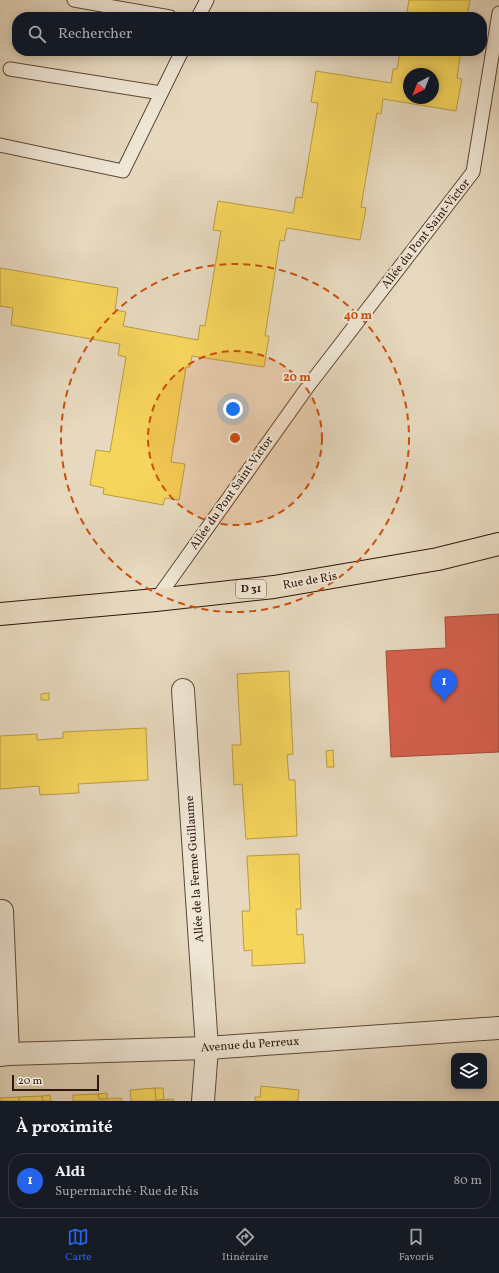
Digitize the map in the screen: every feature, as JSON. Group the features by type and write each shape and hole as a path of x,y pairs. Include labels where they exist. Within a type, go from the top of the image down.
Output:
{"main road":[{"name":"Rue de Ris","path":"0,614 156,600 274,587 438,559 499,544"}],"street":[{"name":"Allée de la Ferme Guillaume","path":"183,690 207,1048 203,1101"},
{"path":"2,912 4,1054"},
{"name":"Avenue du Perreux","path":"4,1054 207,1048 499,1028"}],"lane":[{"path":"74,0 142,12"},
{"path":"201,12 207,0"},
{"name":"Allée du Pont Saint-Victor","path":"156,600 309,385 473,172 499,13"},
{"path":"0,145 123,170 180,56"},
{"path":"10,69 161,93"}],"building: Logements":[{"path":"409,0 470,0 468,12 407,12"},
{"path":"399,56 460,56 457,78 462,79 456,111 413,104 439,104 439,68 403,68 403,102 383,99 381,114 377,113 361,207 366,208 360,240 287,228 284,241 280,240 265,336 269,336 264,367 192,356 190,367 186,367 171,462 185,464 179,500 165,498 163,505 103,494 104,488 90,485 96,450 110,452 126,357 118,355 120,344 11,325 13,308 0,306 0,268 118,288 115,310 126,312 123,326 198,340 200,325 205,326 221,231 213,230 218,201 293,213 296,197 302,198 318,103 311,102 316,71 391,83 393,69 397,69"},
{"path":"289,671 293,754 287,755 289,780 295,780 297,836 246,839 242,784 234,785 232,745 241,745 237,674"},
{"path":"49,693 49,700 41,700 41,694"},
{"path":"146,728 148,780 78,784 79,793 40,795 39,786 0,789 0,736 37,734 37,740 63,738 63,732"},
{"path":"333,750 334,767 327,767 326,751"},
{"path":"299,854 301,909 296,909 297,935 303,934 305,963 252,966 252,950 244,951 242,911 250,911 247,856"},
{"path":"261,1086 299,1090 298,1101 255,1101 255,1097 260,1097"},
{"path":"155,1088 156,1100 173,1099 174,1101 131,1101 130,1090"},
{"path":"155,1088 163,1088 164,1099 156,1100"},
{"path":"107,1093 107,1099 99,1099 98,1094"},
{"path":"98,1094 99,1099 121,1098 122,1101 73,1101 73,1095"},
{"path":"50,1095 51,1101 43,1101 42,1096"},
{"path":"42,1096 43,1101 19,1101 19,1097"},
{"path":"19,1097 19,1101 0,1101 0,1098"}],"building: Commerces":[{"path":"499,614 499,752 391,757 386,651 446,648 445,617"}],"place":[{"name":"Aldi","path":"444,702"}]}
